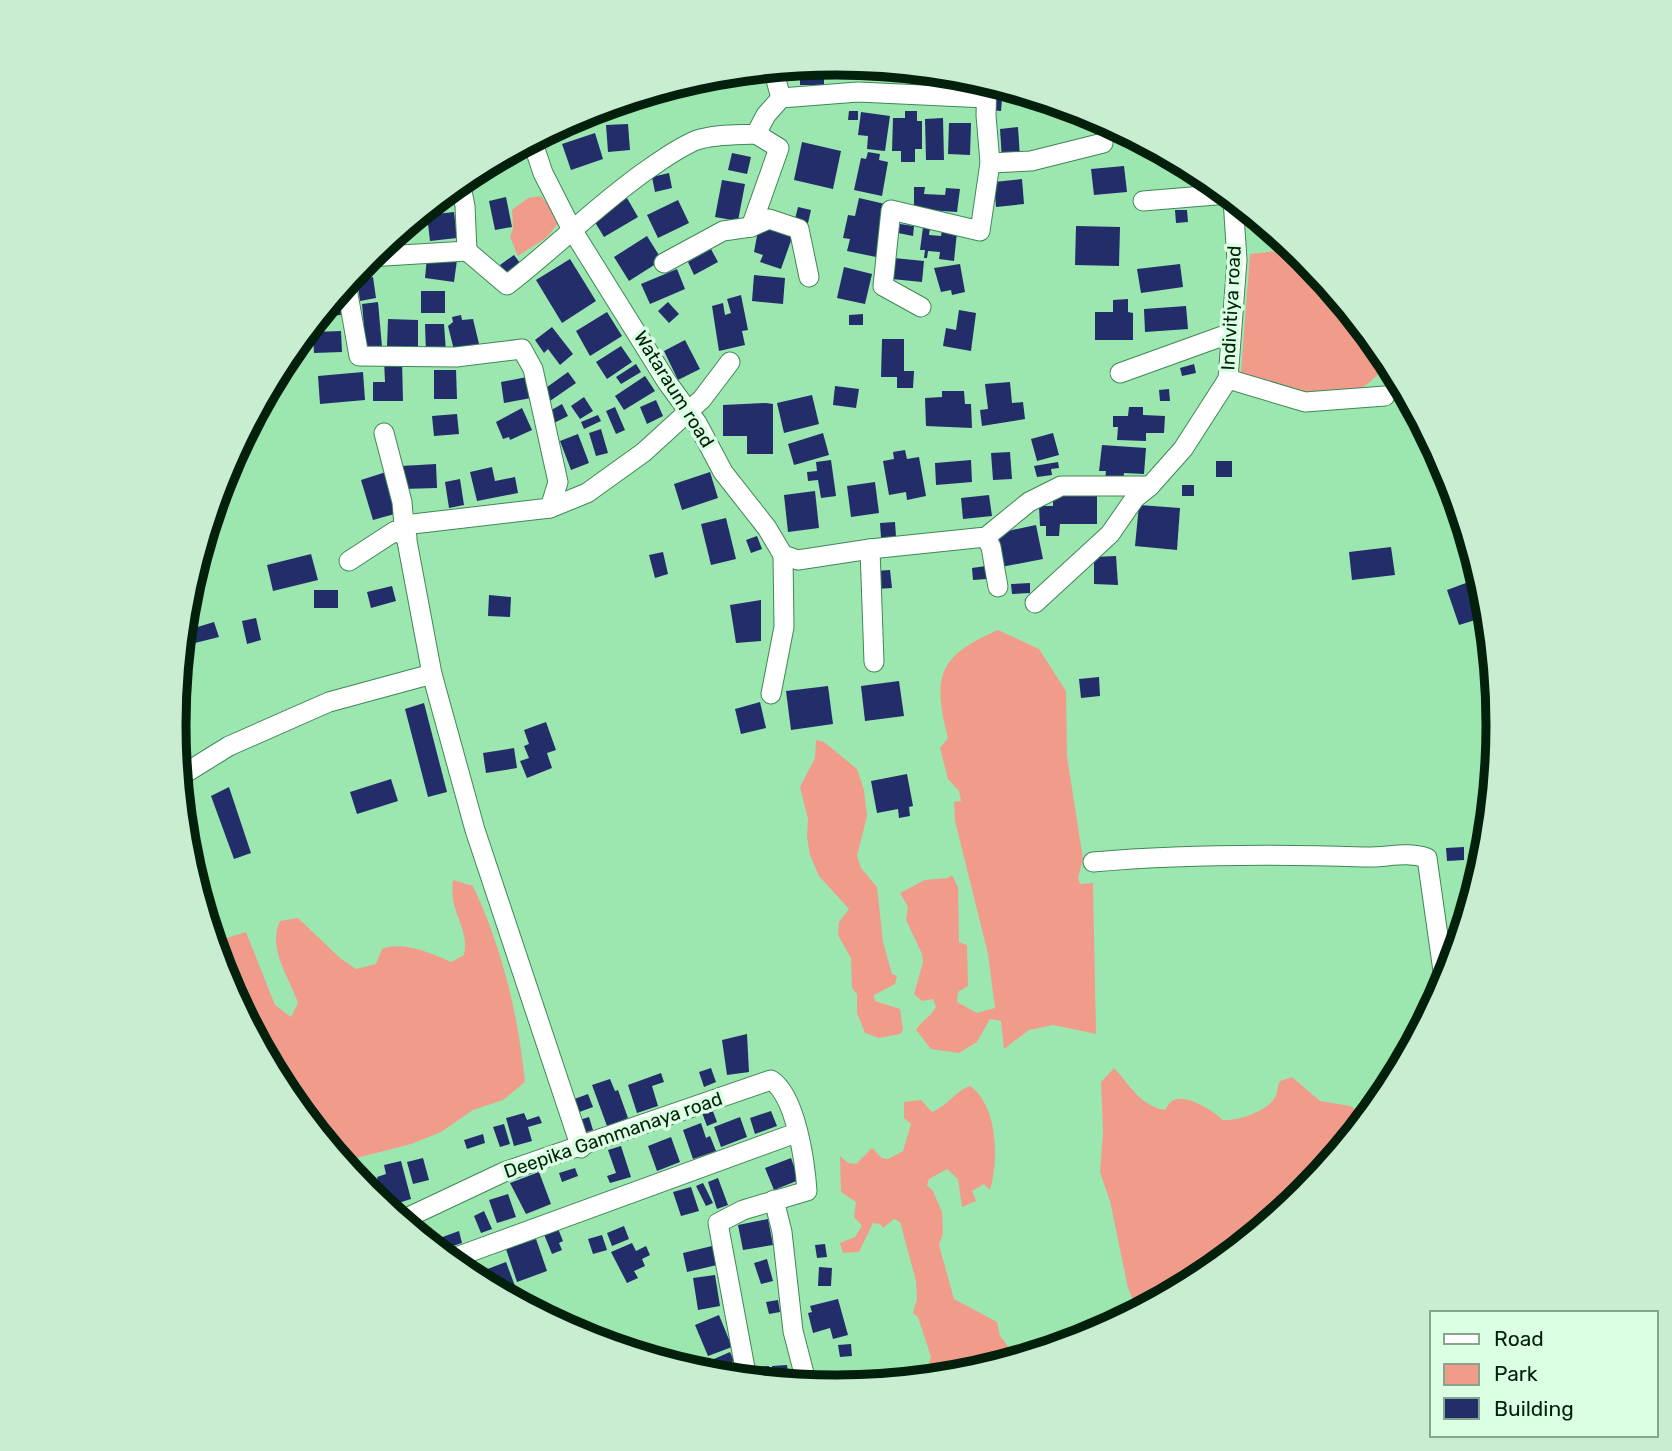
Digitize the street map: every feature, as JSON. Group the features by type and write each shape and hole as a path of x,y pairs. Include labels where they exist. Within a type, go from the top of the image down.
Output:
{"street":[{"path":"776,79 781,98"},
{"path":"756,134 766,114 781,98 858,92 973,90"},
{"path":"921,307 883,286 891,210 980,230 990,163 986,93"},
{"path":"387,256 467,251 507,285 548,254 571,228 613,193 679,148 700,139 756,134 779,148 751,227"},
{"path":"990,163 1031,161 1103,143"},
{"name":"Wataraum road","path":"535,149 543,173 571,228 688,410 723,472 767,528 783,555"},
{"path":"463,194 467,251"},
{"path":"1143,201 1212,195"},
{"name":"Indivitiya road","path":"1035,603 1110,534 1135,498 1150,486 1183,449 1228,379 1237,260 1234,211"},
{"path":"664,263 723,232 751,227 769,219 799,229 809,277"},
{"path":"348,296 359,356 456,357 522,349 533,369 558,482 550,508"},
{"path":"1120,373 1231,333"},
{"path":"349,561 395,531 550,508 587,493 644,452 702,399 730,362"},
{"path":"1228,379 1305,402 1385,396"},
{"path":"384,433 402,502 432,674 478,842 580,1148"},
{"path":"771,694 784,627 783,555 797,560 870,549 986,537 1029,502 1061,486 1150,486"},
{"path":"986,537 991,547 998,587"},
{"path":"870,549 874,662"},
{"path":"187,773 229,746 329,702 432,674"},
{"path":"1093,862 1228,853 1374,858 1410,853 1427,858 1442,962"},
{"name":"Deepika Gammanaya road","path":"410,1216 503,1172 580,1148 771,1080 783,1087 796,1133 807,1191 743,1210 719,1223 745,1369"},
{"path":"460,1256 796,1133"},
{"path":"774,1200 782,1232 793,1331 804,1375"}],"green space":[{"path":"541,196 560,221 546,238 518,256 510,237 513,228 512,210 528,198"},
{"path":"1280,251 1325,297 1381,371 1360,388 1342,394 1327,395 1281,391 1241,372 1250,254"},
{"path":"998,630 1039,649 1066,691 1067,756 1083,859 1078,878 1080,884 1093,883 1096,1034 1053,1025 1029,1030 1004,1049 1001,1021 990,1019 977,1042 959,1053 931,1049 916,1030 936,1007 933,999 922,1001 914,994 923,962 922,954 906,920 908,907 900,893 925,880 948,878 952,875 958,887 959,942 967,945 968,986 958,992 957,1002 977,1013 995,1008 988,954 955,821 954,802 961,801 959,791 948,779 940,748 948,738 941,699 941,683 945,670 963,649"},
{"path":"816,740 824,742 857,769 864,790 867,816 857,856 861,868 877,887 883,942 892,974 897,976 895,984 874,995 875,1001 900,1009 903,1030 900,1034 879,1038 865,1033 857,1013 857,994 852,988 851,958 838,935 839,922 849,909 819,876 810,855 808,819 800,787 815,758"},
{"path":"453,880 473,886 483,909 507,981 525,1082 503,1100 473,1110 441,1132 411,1144 352,1159 295,1087 273,1051 235,974 222,939 246,932 275,1005 291,1017 298,1003 278,952 276,942 280,921 298,918 340,958 356,969 376,964 382,949 399,946 417,949 451,962 464,955 465,945 452,892"},
{"path":"1114,1068 1142,1100 1156,1108 1165,1110 1172,1101 1184,1099 1206,1108 1223,1120 1244,1117 1266,1107 1275,1097 1280,1081 1292,1077 1320,1101 1350,1106 1359,1111 1325,1154 1265,1214 1197,1266 1134,1303 1128,1288 1110,1201 1100,1172 1103,1132 1101,1082"},
{"path":"970,1086 979,1095 991,1120 995,1163 990,1190 984,1184 972,1191 976,1201 962,1207 958,1179 947,1169 929,1179 927,1185 933,1191 942,1212 943,1233 939,1245 954,1299 997,1322 1000,1336 1012,1352 927,1369 931,1357 918,1317 913,1313 917,1299 916,1281 900,1222 894,1219 883,1228 880,1224 873,1223 859,1252 843,1253 840,1243 855,1237 862,1226 854,1217 856,1202 841,1192 840,1156 848,1163 856,1164 872,1148 882,1158 888,1159 903,1151 911,1124 904,1118 904,1102 921,1100 932,1112"}],"building":[{"path":"824,76 824,85 800,85 800,77"},
{"path":"990,94 1002,97 1001,111 989,110"},
{"path":"849,111 858,111 858,120 848,120"},
{"path":"905,111 917,111 917,121 922,121 922,149 915,149 915,162 901,162 901,151 892,151 893,118 905,118"},
{"path":"861,112 890,116 885,151 867,149 868,136 858,135"},
{"path":"943,118 944,160 926,160 925,119"},
{"path":"949,123 971,123 970,155 948,154"},
{"path":"628,124 630,150 608,152 606,125"},
{"path":"1018,127 1020,157 1002,159 1000,129"},
{"path":"595,133 603,159 571,170 562,144"},
{"path":"802,142 841,151 833,189 794,180"},
{"path":"868,152 880,154 879,160 888,162 882,196 854,190 861,158 866,159"},
{"path":"732,153 751,157 747,174 728,170"},
{"path":"1124,166 1127,192 1094,195 1091,169"},
{"path":"669,173 672,188 655,192 652,177"},
{"path":"1022,179 1024,204 996,207 994,182"},
{"path":"722,180 745,184 738,221 715,217"},
{"path":"914,187 925,187 924,194 945,195 946,188 960,189 957,212 914,209"},
{"path":"506,197 512,227 495,230 489,201"},
{"path":"627,198 638,217 604,237 593,219"},
{"path":"859,198 885,204 876,257 847,251 850,239 843,238 848,215 855,216"},
{"path":"678,200 689,223 658,238 647,215"},
{"path":"798,207 811,210 808,223 795,219"},
{"path":"1175,210 1187,210 1188,222 1176,223"},
{"path":"454,212 457,238 430,241 428,220 435,214"},
{"path":"900,224 914,226 913,236 898,233"},
{"path":"759,225 793,235 781,269 760,262 763,255 754,252"},
{"path":"1076,226 1120,227 1119,266 1075,265"},
{"path":"923,227 930,228 929,235 941,236 942,230 957,232 954,261 939,259 940,252 928,251 927,258 924,258 925,250 920,250"},
{"path":"647,236 662,260 629,281 614,257"},
{"path":"711,249 718,262 694,275 688,262"},
{"path":"514,255 520,263 505,273 500,265"},
{"path":"427,257 457,260 454,282 425,278"},
{"path":"894,258 924,261 922,282 892,279"},
{"path":"570,259 596,301 562,323 536,280"},
{"path":"960,264 965,292 952,295 951,290 941,292 934,268"},
{"path":"1180,264 1183,287 1141,293 1137,269"},
{"path":"844,267 872,274 865,304 837,298"},
{"path":"677,269 685,289 650,304 641,284"},
{"path":"754,275 785,278 783,304 752,301"},
{"path":"373,277 376,298 360,301 358,285 365,278"},
{"path":"421,291 445,291 445,313 421,313"},
{"path":"741,295 748,330 742,331 745,345 719,351 712,306 723,303 725,315 731,313 727,299"},
{"path":"1128,299 1128,312 1133,313 1133,340 1095,340 1095,312 1113,312 1113,300"},
{"path":"378,302 382,347 366,349 362,304"},
{"path":"668,302 679,314 669,323 658,311"},
{"path":"347,304 349,314 332,316 340,305"},
{"path":"1186,306 1188,329 1145,332 1144,309"},
{"path":"959,310 976,313 971,351 943,346 946,328 956,330"},
{"path":"607,312 622,336 590,356 576,331"},
{"path":"863,314 863,325 849,325 849,315"},
{"path":"461,315 462,320 473,319 481,352 455,354 448,326 453,322 452,317"},
{"path":"388,319 418,320 418,347 387,346"},
{"path":"425,324 444,324 446,352 426,353"},
{"path":"552,327 573,354 560,365 548,349 544,353 535,340"},
{"path":"341,331 342,352 314,353 313,339 319,332"},
{"path":"882,339 904,339 904,371 914,371 913,388 897,388 897,377 881,377"},
{"path":"685,340 700,369 678,380 664,351"},
{"path":"621,346 632,362 607,379 596,362"},
{"path":"402,359 403,401 373,401 373,382 385,382 384,360"},
{"path":"636,364 641,372 621,384 616,377"},
{"path":"1194,364 1196,373 1182,376 1180,368"},
{"path":"434,370 456,370 457,399 434,399"},
{"path":"363,372 365,400 320,404 318,376"},
{"path":"568,372 576,383 550,401 543,390"},
{"path":"645,376 655,391 624,410 615,396"},
{"path":"527,377 531,398 504,403 501,382"},
{"path":"1010,382 1012,403 1023,402 1025,419 982,426 980,410 988,409 985,384"},
{"path":"835,386 859,389 856,408 833,405"},
{"path":"1169,389 1170,401 1160,401 1159,390"},
{"path":"942,391 964,391 965,404 971,404 972,428 926,426 925,398 942,397"},
{"path":"812,395 819,424 784,433 777,403"},
{"path":"584,397 593,411 580,419 571,406"},
{"path":"656,400 663,416 647,424 640,407"},
{"path":"562,404 568,416 554,423 548,412"},
{"path":"773,404 773,454 747,454 747,436 723,436 723,405"},
{"path":"615,407 625,430 616,434 606,411"},
{"path":"1129,407 1143,407 1143,415 1165,416 1164,433 1146,433 1146,441 1117,440 1118,427 1113,427 1113,416 1128,416"},
{"path":"522,408 532,430 510,440 509,437 503,439 496,422"},
{"path":"457,414 459,434 434,436 432,416"},
{"path":"598,415 601,421 584,429 581,422"},
{"path":"601,429 608,453 596,456 589,433"},
{"path":"823,433 829,455 794,465 788,444"},
{"path":"1053,433 1059,455 1037,461 1031,439"},
{"path":"578,434 589,463 571,470 560,441"},
{"path":"1102,445 1146,448 1144,474 1124,473 1123,481 1105,480 1106,471 1099,471"},
{"path":"905,450 907,459 919,457 926,496 907,500 906,492 889,495 883,461 894,459 893,452"},
{"path":"1010,452 1012,479 993,480 991,453"},
{"path":"831,460 836,496 821,498 818,480 808,481 807,472 817,471 816,462"},
{"path":"971,460 972,482 936,485 935,463"},
{"path":"1216,461 1232,461 1232,477 1216,477"},
{"path":"1058,462 1059,468 1051,469 1052,475 1037,477 1034,466"},
{"path":"436,464 437,488 402,489 401,466"},
{"path":"492,467 495,481 515,477 518,493 477,501 470,472"},
{"path":"386,472 398,513 373,520 361,480"},
{"path":"710,472 718,498 682,510 674,484"},
{"path":"460,479 464,505 449,508 445,482"},
{"path":"875,482 879,513 851,517 847,486"},
{"path":"1182,485 1194,485 1194,496 1182,496"},
{"path":"815,491 819,528 788,532 784,495"},
{"path":"1053,493 1097,493 1097,524 1060,524 1059,536 1046,536 1046,526 1040,526 1039,506 1053,506"},
{"path":"989,495 992,516 963,519 961,498"},
{"path":"1139,505 1180,508 1177,550 1135,546"},
{"path":"726,518 736,559 711,565 701,524"},
{"path":"895,522 896,537 881,538 880,523"},
{"path":"1036,525 1043,559 1001,567 994,534"},
{"path":"757,536 762,549 751,553 746,540"},
{"path":"1391,547 1395,575 1352,580 1349,552"},
{"path":"663,552 668,574 655,578 649,555"},
{"path":"311,554 318,580 273,591 267,565"},
{"path":"1116,556 1118,585 1094,584 1094,557"},
{"path":"986,566 987,579 973,580 972,568"},
{"path":"890,570 892,588 876,589 875,571"},
{"path":"1470,582 1477,619 1459,625 1447,590"},
{"path":"1030,583 1030,593 1012,594 1011,584"},
{"path":"392,586 396,601 371,608 367,592"},
{"path":"314,590 338,590 338,608 314,608"},
{"path":"489,595 511,597 510,617 488,616"},
{"path":"761,600 761,641 736,643 730,605"},
{"path":"256,618 261,640 247,644 242,621"},
{"path":"214,622 219,637 195,643 193,628"},
{"path":"1099,677 1100,696 1081,698 1079,679"},
{"path":"899,681 904,716 865,721 861,686"},
{"path":"828,686 833,724 791,730 786,691"},
{"path":"760,702 766,728 741,734 735,709"},
{"path":"424,703 447,792 428,797 405,709"},
{"path":"546,722 556,750 547,753 552,768 527,778 520,761 529,758 524,746 529,744 524,730"},
{"path":"514,748 517,768 486,773 483,753"},
{"path":"907,774 913,806 909,807 910,816 899,818 898,809 877,813 871,781"},
{"path":"391,779 398,801 357,814 350,792"},
{"path":"229,787 251,853 234,859 211,796"},
{"path":"1464,847 1464,860 1447,861 1446,848"},
{"path":"747,1034 749,1072 727,1075 722,1040"},
{"path":"711,1068 716,1082 704,1087 699,1072"},
{"path":"661,1073 664,1082 652,1086 658,1106 637,1113 628,1085"},
{"path":"610,1079 615,1091 618,1090 628,1118 607,1126 592,1085"},
{"path":"588,1094 593,1107 574,1114 569,1101"},
{"path":"711,1106 717,1122 707,1126 701,1110"},
{"path":"771,1111 777,1126 755,1134 750,1118"},
{"path":"524,1113 527,1120 539,1116 542,1123 528,1127 532,1141 514,1146 506,1118"},
{"path":"589,1117 593,1130 580,1134 576,1121"},
{"path":"740,1117 747,1137 721,1147 714,1127"},
{"path":"701,1123 706,1138 710,1136 716,1151 693,1159 683,1130"},
{"path":"504,1124 510,1144 500,1147 493,1127"},
{"path":"483,1134 485,1143 467,1149 464,1140"},
{"path":"671,1137 680,1162 657,1171 648,1146"},
{"path":"621,1146 631,1177 610,1183 607,1176 616,1173 608,1150"},
{"path":"423,1158 429,1180 413,1184 407,1162"},
{"path":"791,1158 799,1180 774,1190 765,1168"},
{"path":"401,1161 411,1199 396,1204 380,1189 377,1177 386,1174 384,1165"},
{"path":"575,1168 578,1176 562,1182 559,1173"},
{"path":"539,1172 551,1204 526,1214 510,1183"},
{"path":"718,1178 728,1205 717,1209 708,1182"},
{"path":"703,1183 713,1203 706,1206 696,1186"},
{"path":"691,1187 699,1211 681,1216 673,1192"},
{"path":"508,1194 516,1217 497,1223 489,1200"},
{"path":"484,1211 492,1229 481,1233 474,1216"},
{"path":"768,1219 773,1245 743,1250 738,1225"},
{"path":"557,1226 563,1241 559,1243 562,1250 552,1254 543,1232"},
{"path":"624,1226 629,1239 612,1246 607,1233"},
{"path":"459,1231 462,1243 449,1247 437,1239"},
{"path":"602,1235 607,1250 593,1254 588,1239"},
{"path":"536,1239 547,1271 517,1282 506,1249"},
{"path":"632,1243 636,1251 646,1246 650,1255 642,1259 645,1266 634,1271 638,1278 627,1283 611,1252"},
{"path":"825,1244 827,1257 817,1258 815,1245"},
{"path":"712,1246 717,1265 687,1272 683,1253"},
{"path":"767,1259 773,1281 761,1284 754,1263"},
{"path":"506,1262 515,1286 509,1288 483,1271"},
{"path":"819,1267 832,1268 831,1286 818,1286"},
{"path":"715,1275 720,1306 698,1310 693,1278"},
{"path":"838,1299 848,1335 833,1339 830,1328 813,1333 808,1313 812,1312 810,1306"},
{"path":"778,1300 780,1312 769,1314 766,1302"},
{"path":"719,1315 732,1347 708,1356 695,1325"},
{"path":"851,1344 852,1356 840,1357 838,1345"},
{"path":"730,1352 734,1361 724,1365 716,1364 714,1359"},
{"path":"787,1365 788,1374 773,1372 772,1366"},
{"path":"769,1366 770,1372 754,1370 754,1367"}]}
